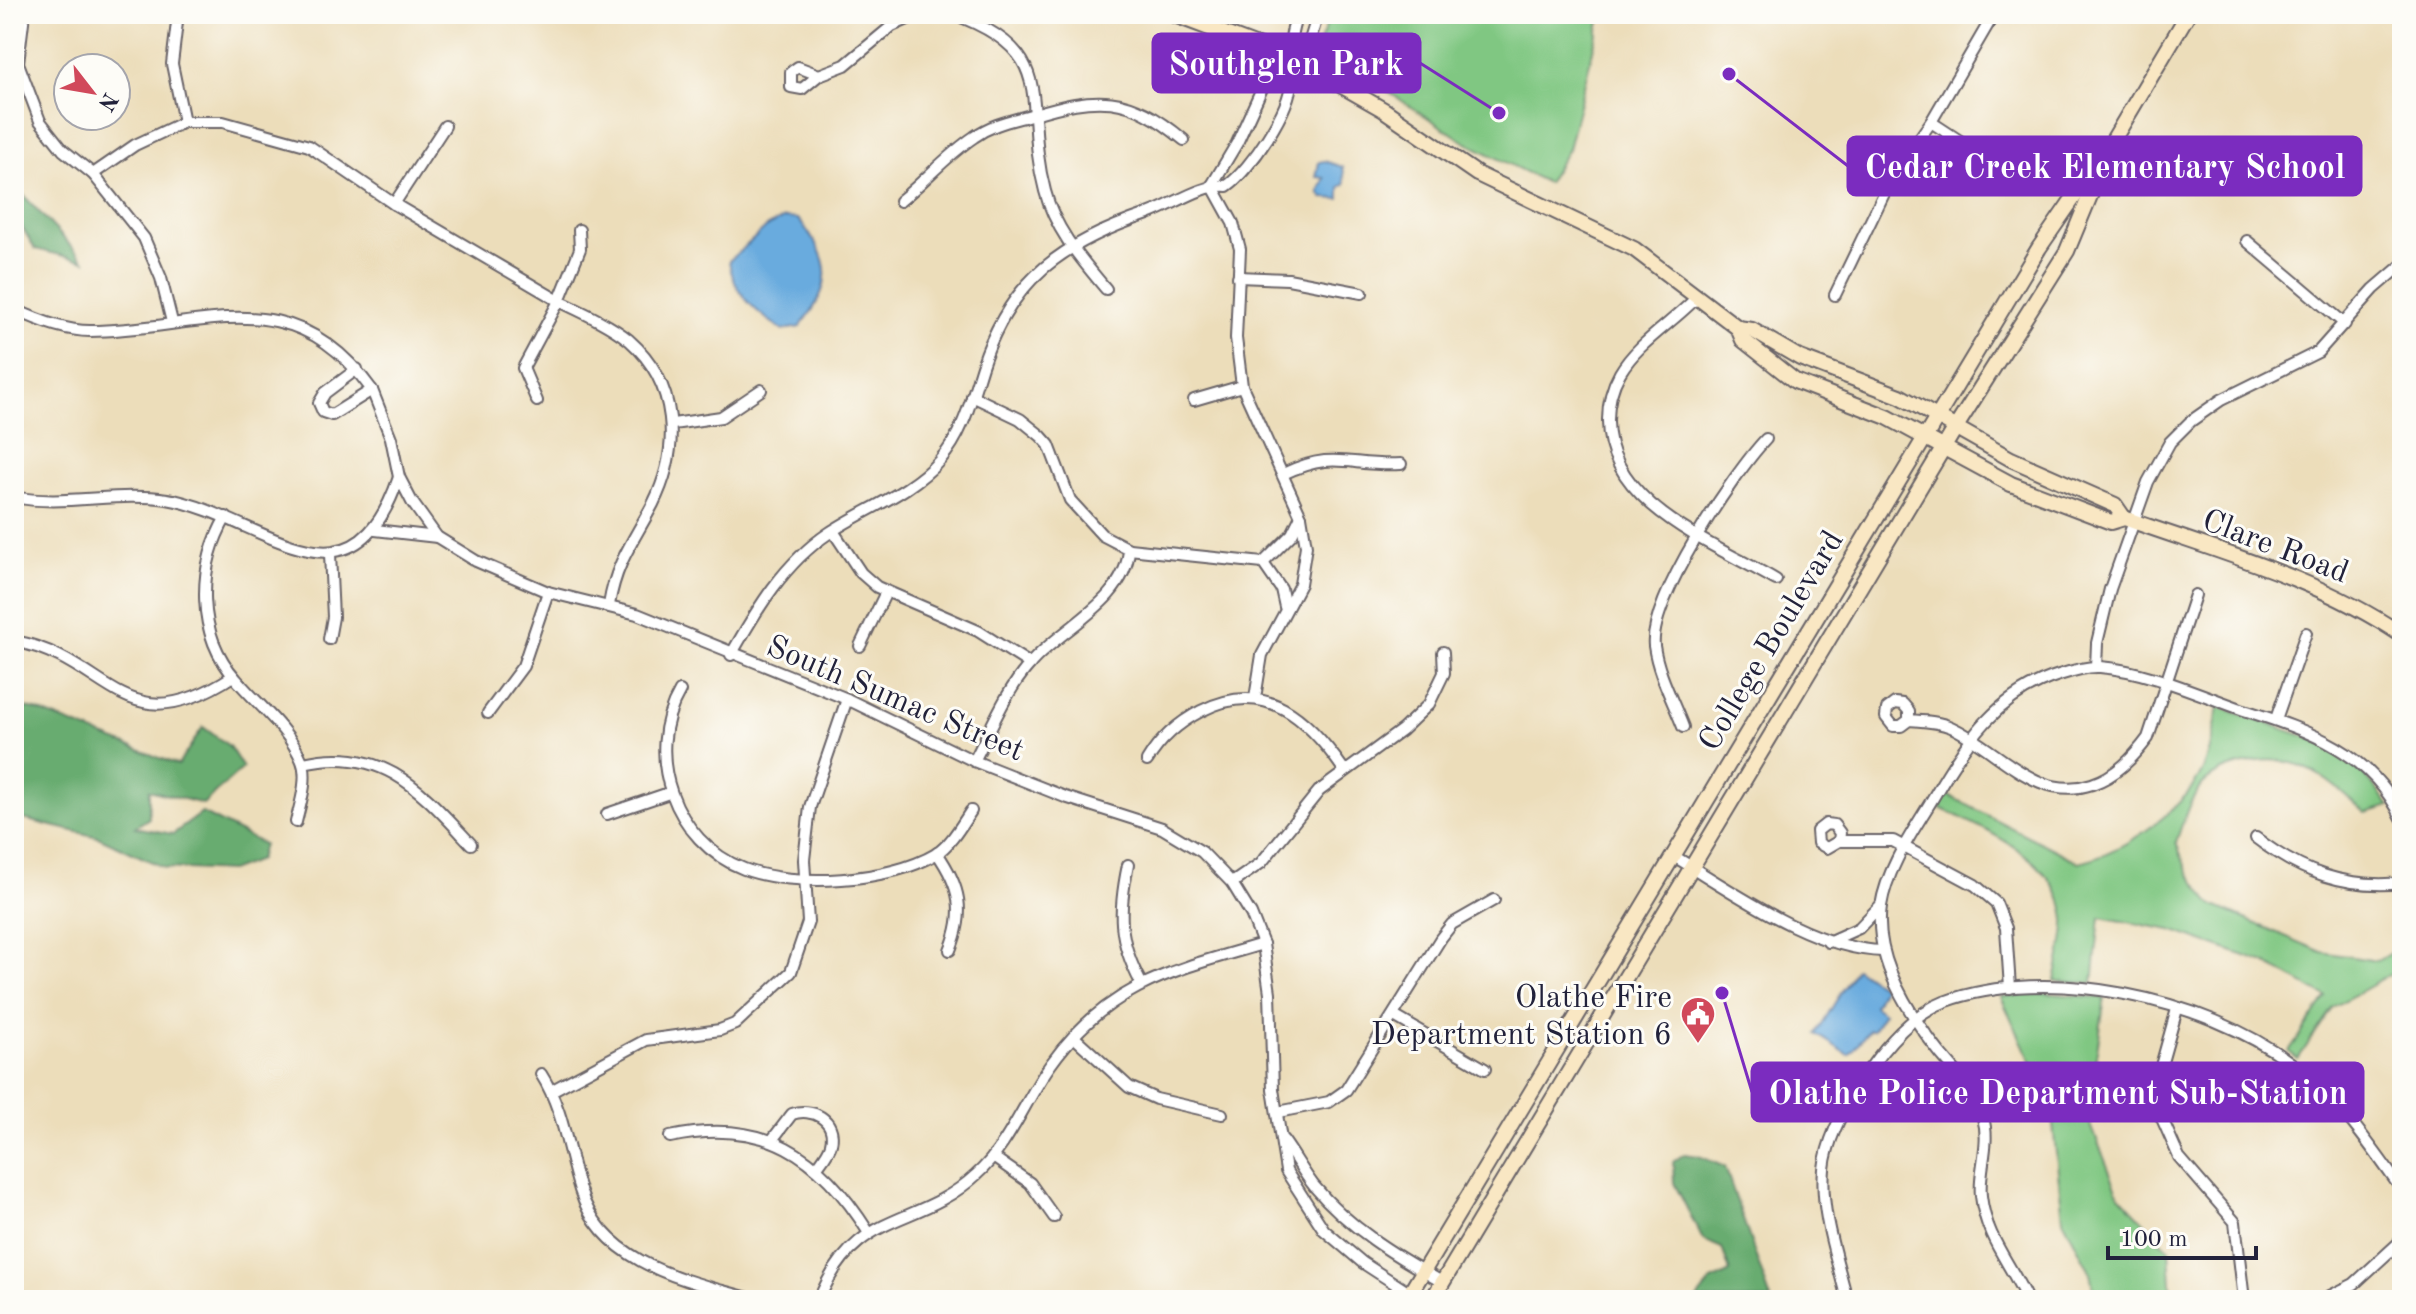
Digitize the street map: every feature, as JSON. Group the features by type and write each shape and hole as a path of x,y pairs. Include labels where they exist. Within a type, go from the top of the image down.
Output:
{"street":[{"path":"24,14 16,63 40,121 63,150 93,174 144,238 161,278 172,322"},
{"path":"178,14 172,64 184,122"},
{"path":"819,75 845,65 892,26 916,14"},
{"path":"953,14 978,22 1018,54 1035,86 1032,114 1045,191 1070,247 1106,289"},
{"path":"1172,14 1289,58 1384,110 1477,174 1634,249 1738,328"},
{"path":"731,655 766,594 796,562 833,531 927,473 950,446 987,352 1012,302 1046,262 1090,235 1167,207 1212,185 1227,186 1239,178 1260,153 1291,85 1290,34 1298,14"},
{"path":"1212,185 1237,143 1269,73 1310,40 1318,14"},
{"path":"1835,295 1892,177 1931,122 1994,14"},
{"path":"2028,14 2057,14"},
{"name":"College Boulevard","path":"1412,1298 1423,1271 1672,855 2039,248 2112,142 2188,14"},
{"path":"900,201 973,137 997,124 1082,100 1126,104 1149,114 1184,140"},
{"path":"93,174 135,145 184,122 248,126 309,146 394,204 627,339 657,376 673,424 672,455 662,486 621,558 609,605"},
{"path":"1931,122 2015,177"},
{"path":"394,204 445,126"},
{"name":"College Boulevard","path":"1432,1300 1943,448 2067,251 2112,142"},
{"path":"1212,185 1236,231 1236,338 1242,386 1301,516 1306,546 1300,584 1262,655 1255,698"},
{"path":"537,401 523,368 559,301 580,249 579,230"},
{"path":"2247,241 2345,324"},
{"path":"2096,667 2097,643 2130,520 2154,467 2181,430 2221,400 2318,352 2374,289 2402,265"},
{"path":"1238,277 1288,279 1362,293"},
{"path":"1698,296 1677,319 1630,359 1613,388 1608,429 1622,475 1644,501 1776,580"},
{"name":"South Sumac Street","path":"14,309 43,322 87,331 224,316 260,317 304,331 357,369 372,390 391,438 399,477 437,537 504,576 548,592 609,605 847,699 974,761 1065,797 1162,828 1202,852 1232,883 1251,914 1263,944 1270,993 1273,1089 1286,1171 1324,1230 1412,1298"},
{"name":"Clare Road","path":"1738,328 1752,330 1800,358 1900,396 2011,459 2115,505 2130,520 2325,590 2402,635"},
{"name":"Clare Road","path":"1738,328 1743,340 1795,381 1876,413 2011,484 2111,522 2130,520"},
{"path":"357,369 325,393 319,403 323,412 332,415 372,390"},
{"path":"1194,400 1242,386"},
{"path":"673,424 721,417 761,390"},
{"path":"972,396 1020,419 1041,436 1082,517 1102,535 1129,549 1263,563 1281,589 1285,607"},
{"path":"1683,727 1660,669 1654,629 1663,598 1746,461 1766,439"},
{"path":"1283,474 1310,461 1329,458 1375,465 1401,464"},
{"path":"375,530 399,477"},
{"path":"14,497 163,498 226,517 279,545 330,554 375,530 437,537"},
{"path":"1263,563 1292,534 1301,516"},
{"path":"226,517 211,551 205,607 219,656 281,729 303,763 296,822"},
{"path":"833,531 861,573 886,592 978,631 1030,664"},
{"path":"974,761 1030,664 1108,594 1123,574 1129,549"},
{"path":"329,639 333,617 330,554"},
{"path":"488,713 523,666 548,592"},
{"path":"860,646 886,592"},
{"path":"1909,720 1941,723 2041,783 2075,790 2102,781 2133,758 2148,738 2195,595"},
{"path":"2276,719 2306,633"},
{"path":"14,641 54,654 120,694 151,705 184,703 233,676"},
{"path":"1232,883 1261,863 1301,811 1344,770 1402,730 1429,704 1444,673 1443,652"},
{"path":"1826,942 1859,928 1881,905 1906,845 1969,739 1999,705 2040,681 2096,667 2166,684 2276,719 2335,743 2390,793 2402,818"},
{"path":"680,691 668,712 663,746 669,793 684,820 715,852 743,869 805,879 887,874 937,853 971,811"},
{"path":"1147,761 1157,744 1186,719 1211,706 1255,698 1291,713 1311,727 1344,770"},
{"path":"551,1091 638,1043 720,1030 749,1014 789,974 800,953 808,922 804,838 810,807 847,699"},
{"path":"303,763 330,759 358,761 387,769 424,793 471,844"},
{"path":"607,814 669,793"},
{"path":"2256,838 2285,860 2326,878 2369,886 2402,883"},
{"path":"1839,841 1876,839 1906,845 1975,885 1996,903 2006,928 2010,988"},
{"path":"937,853 957,887 962,908 950,950"},
{"path":"1672,855 1826,942 1857,951 1883,951"},
{"path":"1128,865 1121,928 1124,951 1141,983"},
{"path":"1278,1112 1329,1102 1346,1090 1452,924 1494,900"},
{"path":"1881,905 1883,951 1892,978 1969,1090 1984,1119 1986,1154 1980,1193 1988,1232 2027,1300"},
{"path":"819,1300 843,1257 869,1233 942,1200 970,1181 993,1157 1051,1064 1105,1007 1141,983 1263,944"},
{"path":"1847,1300 1825,1209 1824,1168 1836,1126 1877,1057 1918,1019 1942,1003 2010,988 2106,992 2177,1009 2253,1038 2292,1063 2327,1094 2402,1190"},
{"path":"2177,1009 2157,1080 2160,1114 2172,1148 2235,1222 2244,1300"},
{"path":"1394,1016 1485,1069"},
{"path":"1074,1037 1129,1087 1156,1099 1222,1114"},
{"path":"541,1074 563,1118 581,1194 608,1236 632,1256 657,1270 755,1300"},
{"path":"772,1140 792,1114 812,1112 822,1116 832,1133 831,1145 817,1167"},
{"path":"670,1137 702,1130 772,1140 817,1167 844,1197 869,1233"},
{"name":"South Sumac Street","path":"1282,1138 1313,1184 1337,1211 1365,1234 1442,1282"},
{"path":"993,1157 1030,1183 1054,1217"},
{"path":"2322,1300 2354,1284 2402,1240"}],"green space":[{"path":"1331,14 1602,14 1568,149 1547,183 1465,142 1318,46"},
{"path":"14,185 85,261 35,249 14,214"},
{"path":"14,705 36,710 178,765 203,727 229,746 243,768 203,804 149,790 149,818 135,827 173,834 202,813 263,844 259,860 230,871 165,868 98,837 14,817"},
{"path":"2219,707 2316,740 2354,762 2390,806 2366,813 2323,778 2294,763 2278,760 2240,765 2220,772 2202,785 2189,805 2176,842 2188,873 2212,905 2322,952 2377,961 2402,946 2402,968 2333,1007 2298,1059 2289,1052 2326,997 2265,963 2171,930 2100,917 2093,983 2055,981 2065,920 2060,898 2050,879 2035,863 1997,836 1937,806 1944,793 2078,862 2095,857 2134,839 2171,811 2186,795 2206,762"},
{"path":"2042,993 2105,998 2087,1115 2119,1195 2169,1249 2172,1300 2096,1300 2089,1269 2063,1219 2053,1125 2036,1072 2001,997"},
{"path":"1684,1154 1699,1156 1725,1167 1771,1300 1696,1300 1710,1282 1730,1272 1722,1248 1703,1240 1674,1183 1673,1162"}],"water":[{"path":"1319,162 1343,167 1345,184 1340,187 1340,199 1323,198 1319,192 1325,178 1316,177"},
{"path":"785,218 798,219 810,234 818,247 825,272 819,297 800,327 783,330 747,301 735,283 729,261 769,225"},
{"path":"1856,968 1883,987 1874,1006 1884,1013 1873,1030 1869,1030 1849,1055 1816,1034"}],"place":[{"name":"Cedar Creek Elementary School","path":"1729,74"},
{"name":"Southglen Park","path":"1499,113"},
{"name":"Olathe Police Department Sub-Station","path":"1722,993"},
{"name":"Olathe Fire Department Station 6","path":"1698,1045"}]}
